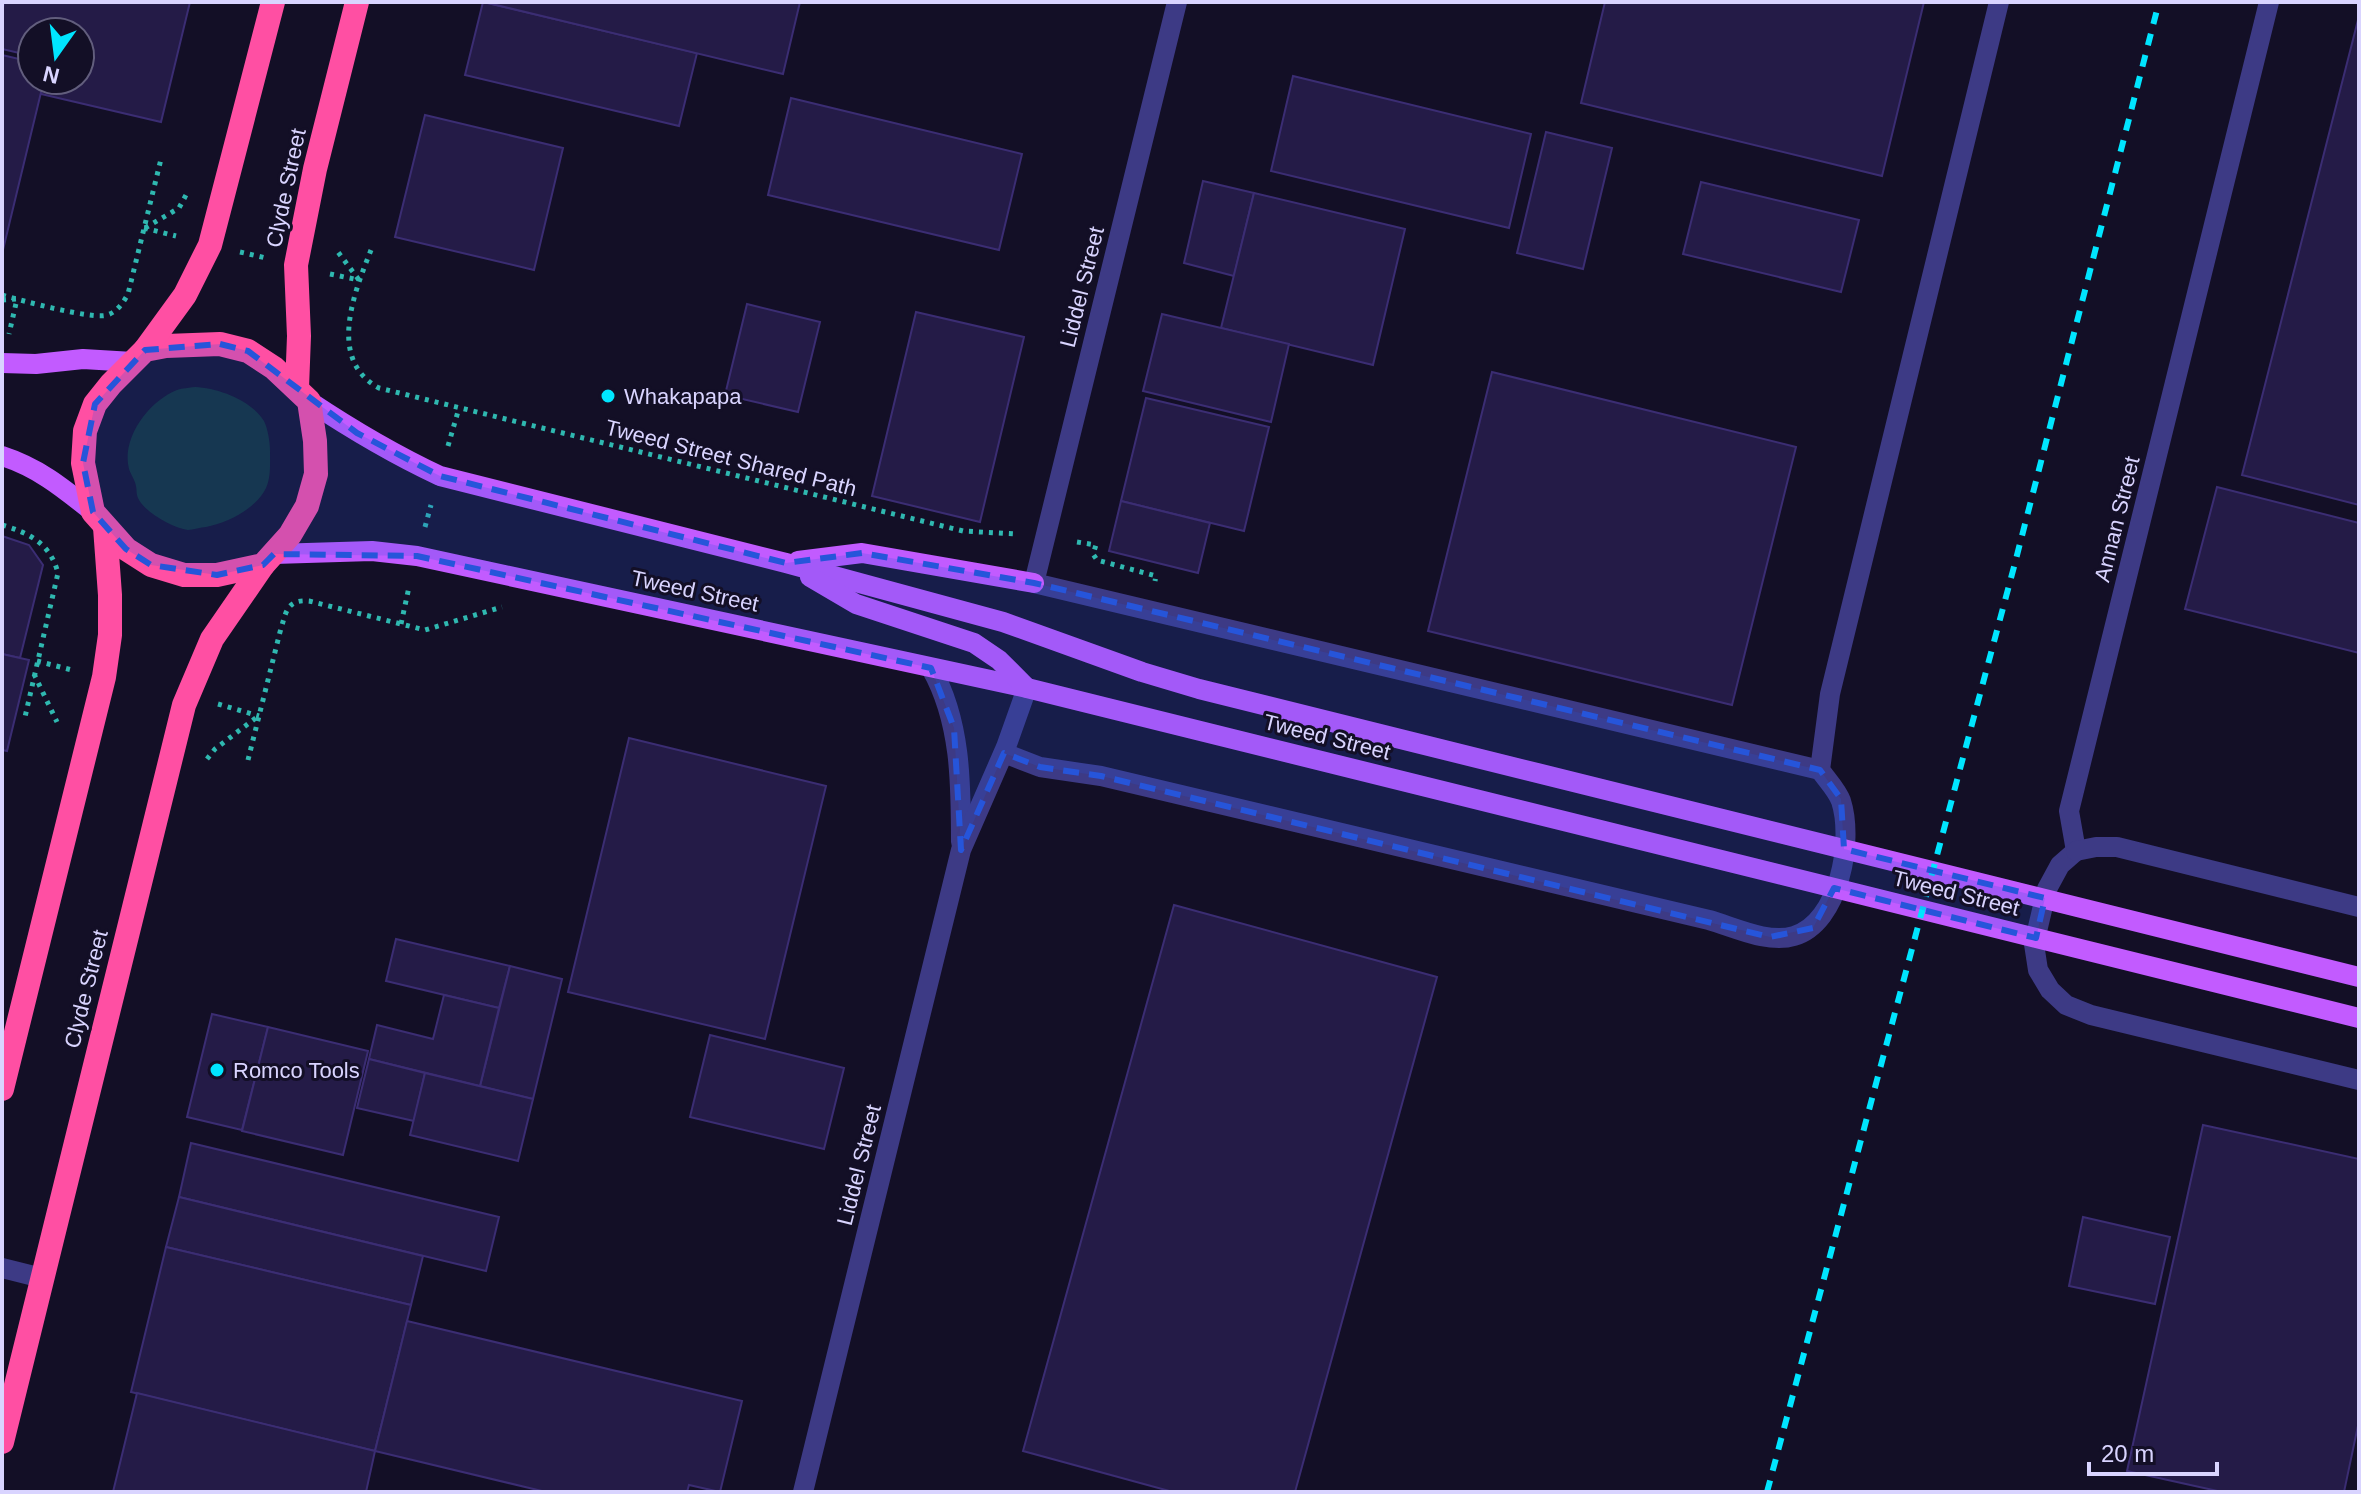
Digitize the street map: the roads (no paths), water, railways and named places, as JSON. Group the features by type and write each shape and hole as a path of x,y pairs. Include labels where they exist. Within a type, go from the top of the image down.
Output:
{"highway":[{"path":"2,1089 104,677 110,635 110,609 99,520 83,463 85,431 95,404 139,356 185,295 210,245 273,2"},
{"name":"Clyde Street","path":"2,1442 186,696 212,639 269,559 290,535 307,506 316,474 315,441 303,394 296,265 309,196 357,2"},
{"path":"139,356 166,346 220,344 248,351 303,394"},
{"path":"99,520 126,549 151,565 184,575 217,575 269,559"}],"main road":[{"path":"2,363 36,364 139,356"},
{"name":"Tweed Street","path":"303,394 367,439 440,476 786,563 1003,622 1199,689 2359,977"},
{"path":"2,456 27,464 58,484 99,520"},
{"name":"Tweed Street","path":"269,559 372,551 417,556 1027,688 2359,1018"},
{"path":"786,563 862,553 1034,583"},
{"path":"786,563 856,604 974,643 999,660 1027,688"}],"street":[{"name":"Liddel Street","path":"1034,583 1177,2"},
{"path":"1820,770 1830,694 1999,2"},
{"name":"Annan Street","path":"2076,851 2069,811 2269,2"},
{"path":"1004,753 1040,767 1101,776 1770,937 1791,937 1813,928 1826,908 1843,866 1846,829 1841,799 1820,770 1034,583"},
{"name":"Liddel Street","path":"931,668 950,706 954,728 961,795 961,850"},
{"name":"Liddel Street","path":"803,1492 961,850 1004,753 1027,688"},
{"path":"2359,907 2117,847 2096,847 2076,851 2060,865 2047,889 2034,944 2038,970 2050,990 2066,1005 2091,1015 2359,1080"},
{"path":"2,1268 42,1278"}],"railway":[{"path":"1767,1492 2015,563 2159,2"}],"place":[{"name":"Whakapapa","path":"608,396"},
{"name":"Romco Tools","path":"217,1070"}]}
